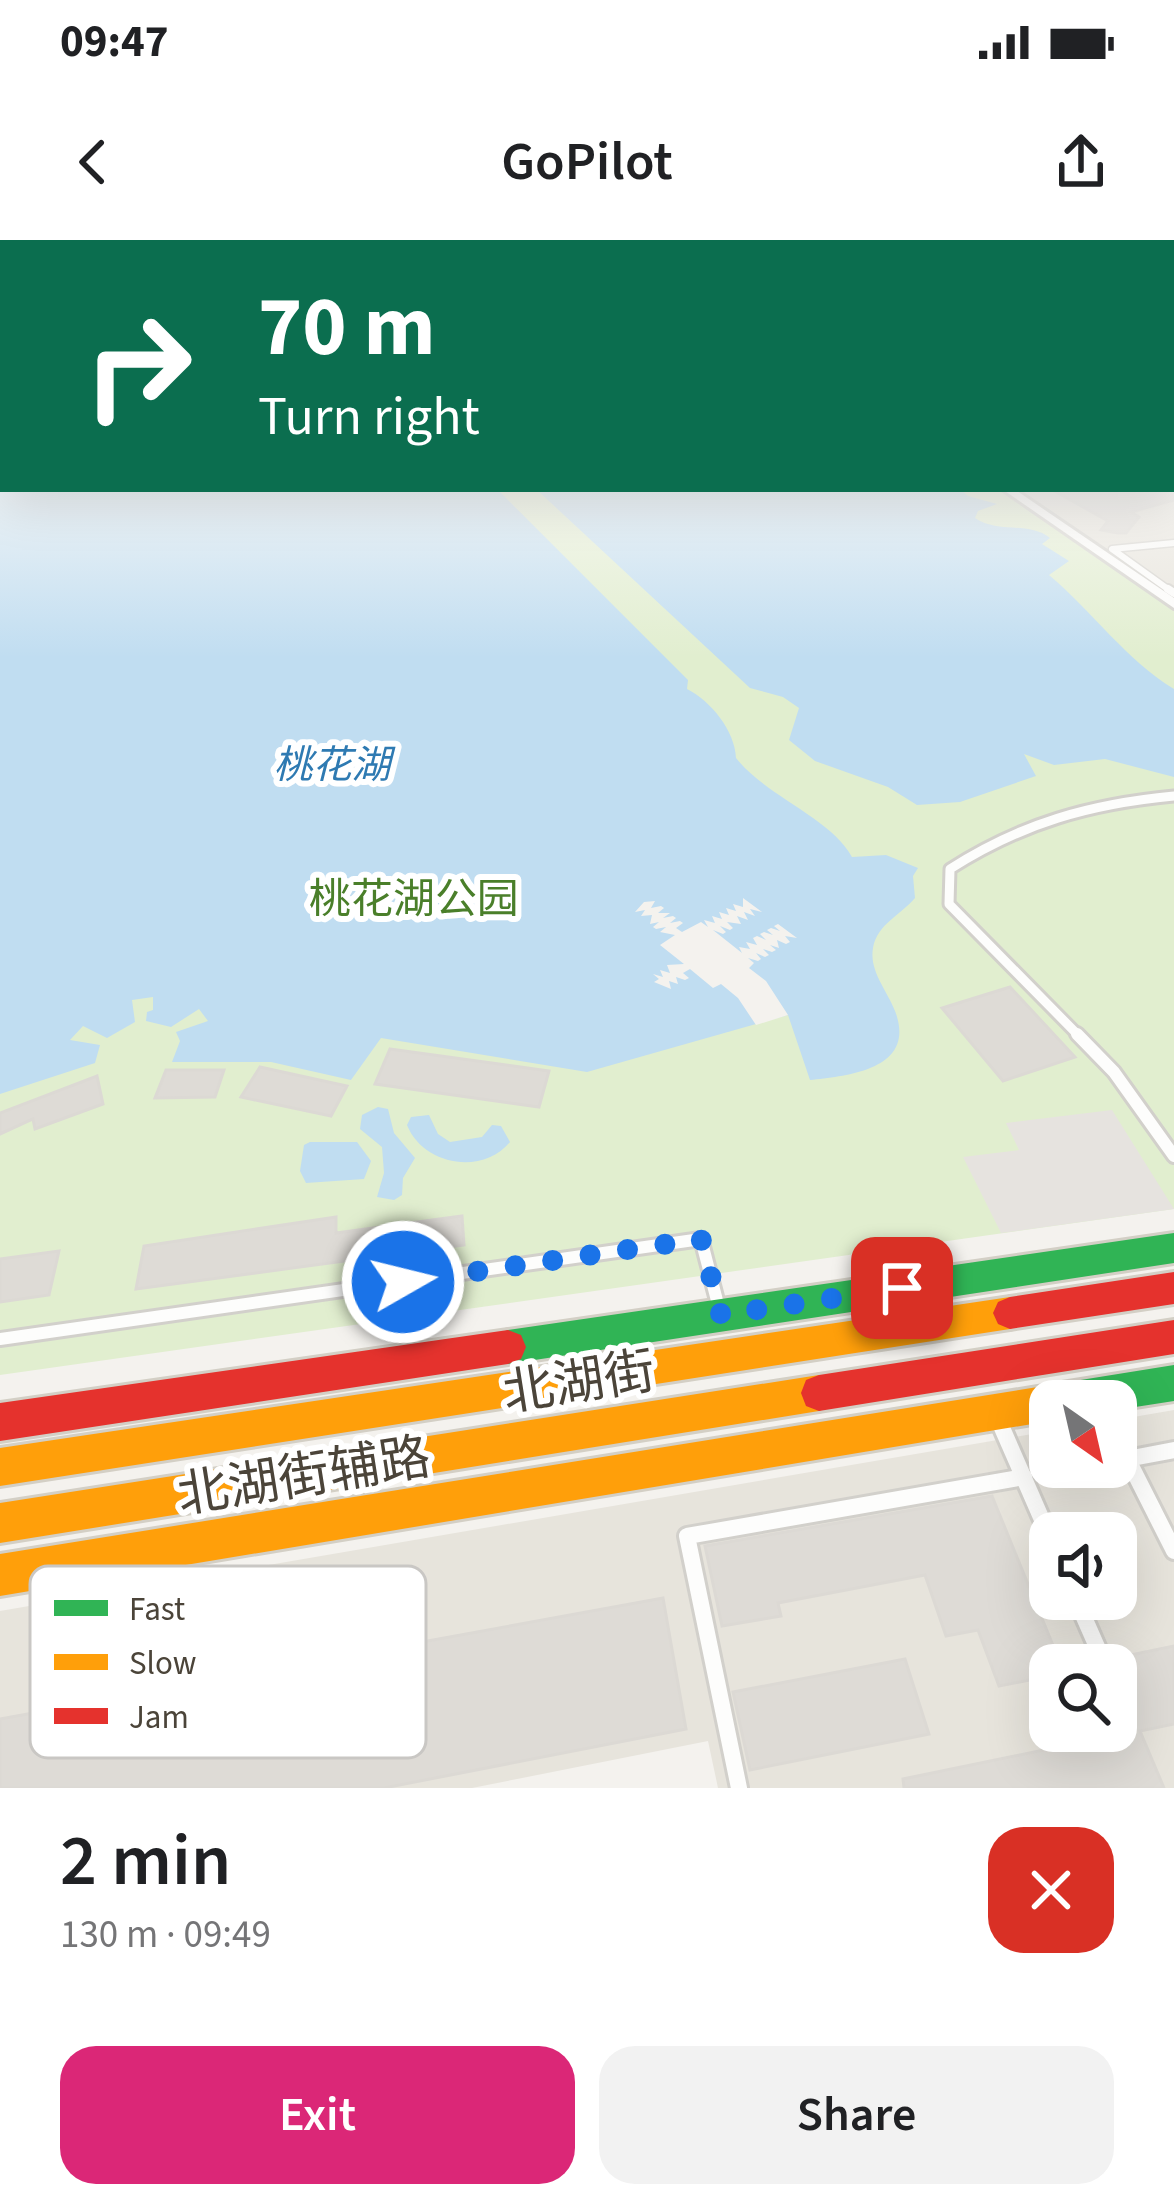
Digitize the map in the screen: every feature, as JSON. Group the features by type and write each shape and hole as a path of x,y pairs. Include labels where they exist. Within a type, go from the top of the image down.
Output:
{"main road":[{"path":"0,1422 1174,1248"},
{"name":"北湖街","path":"0,1467 1174,1288"},
{"name":"北湖街","path":"0,1523 1174,1337"},
{"path":"1137,1390 1174,1383"},
{"name":"北湖街辅路","path":"54,1566 1029,1406"},
{"path":"168,1547 174,1496"},
{"name":"北湖街辅路","path":"0,1575 30,1570"}],"street":[{"path":"1041,513 1174,604"}],"lane":[{"path":"1174,543 1112,549 1174,592"},
{"path":"1174,796 1093,803 1047,814 996,838 950,869 949,904 1114,1072 1174,1156"},
{"path":"0,1339 701,1239 721,1315"},
{"path":"995,1412 1039,1512"},
{"path":"1137,1457 1174,1450"},
{"path":"739,1788 687,1536 1024,1477"},
{"path":"1137,1479 1174,1551"}],"shaded area":[{"path":"1052,513 1174,513 1174,597"},
{"path":"1112,1110 1174,1209 1001,1233 963,1157 1019,1150 1006,1123"},
{"path":"1174,1410 1174,1788 718,1788 708,1741 472,1788 0,1788 0,1611 30,1606 30,1758 426,1758 426,1566 262,1566 1029,1435 1029,1488 1137,1488 1137,1416"}],"green space":[{"name":"桃花湖公园","path":"0,513 1052,513 1174,597 1174,1209 0,1375"}],"water":[{"name":"桃花湖","path":"0,513 521,513 688,680 687,689 720,718 736,758 749,772 829,831 852,857 886,855 918,868 913,876 915,898 884,926 872,956 895,1011 897,1045 876,1065 844,1076 810,1080 788,1015 587,1072 381,1038 351,1080 271,1062 172,1062 180,1041 176,1032 208,1021 199,1009 171,1027 146,1021 147,1012 153,1010 153,997 132,1000 135,1022 107,1038 83,1026 70,1040 100,1045 95,1063 0,1094"},
{"path":"562,513 977,513 975,518 984,523 1042,533 1050,538 1042,544 1069,561 1049,575 1140,664 1174,689 1174,777 1105,759 1054,765 1024,754 1036,776 960,802 917,805 888,787 815,761 789,740 799,708 783,697 750,688"},
{"path":"378,1107 388,1109 394,1133 415,1158 403,1178 402,1195 394,1200 377,1197 384,1173 382,1147 360,1129 362,1115"},
{"path":"429,1115 438,1134 450,1142 482,1137 492,1125 501,1126 510,1142 484,1159 469,1162 439,1157 415,1139 407,1125 411,1117"},
{"path":"357,1142 371,1161 364,1179 306,1183 300,1171 304,1145"}],"pier":[{"path":"743,898 762,912 750,909 755,916 744,912 748,920 737,916 741,924 727,922 733,928 720,926 723,934 713,930 742,953 739,947 750,949 746,942 757,945 753,938 766,940 760,934 773,935 767,930 771,928 780,931 774,926 778,924 797,938 785,936 790,942 786,944 777,940 779,948 770,945 776,950 763,949 769,955 756,953 758,961 748,958 754,963 749,968 766,981 788,1015 756,1025 738,998 721,984 713,988 690,969 683,973 689,978 676,977 678,984 669,981 671,989 654,982 659,979 653,974 663,977 660,970 670,973 667,965 684,964 660,945 675,935 660,932 666,927 653,927 659,922 650,924 652,915 641,916 645,910 635,912 644,902 655,901 651,908 664,908 658,913 676,918 670,923 683,923 676,928 682,932 701,922 708,927 704,920 715,923 712,916 729,915 726,908 736,911 733,904 743,907"}],"building":[{"path":"1094,513 1139,517 1126,533 1101,530 1108,521"},
{"path":"1010,987 1075,1057 1003,1081 942,1008"},
{"path":"390,1049 549,1071 539,1107 375,1084"},
{"path":"260,1067 347,1086 331,1116 241,1097"},
{"path":"166,1070 224,1070 215,1097 155,1098"},
{"path":"97,1076 103,1104 35,1129 33,1119 0,1134 0,1113"},
{"path":"462,1216 464,1245 136,1289 144,1246 336,1217 336,1233"},
{"path":"59,1251 49,1295 0,1302 0,1259"},
{"path":"992,1496 1029,1587 1029,1620 1043,1620 1052,1644 1029,1644 1029,1680 999,1686 978,1630 946,1636 925,1575 778,1603 781,1616 722,1626 705,1546"},
{"path":"663,1598 686,1729 384,1788 0,1788 0,1719 30,1714 30,1758 426,1758 426,1641"},
{"path":"1174,1646 1174,1724 1140,1731 1164,1788 904,1788 903,1779 1034,1752 1137,1752 1137,1654"},
{"path":"905,1659 929,1734 750,1770 733,1692"}],"traffic: fast":[{"path":"508,1347 1174,1248"},
{"path":"1137,1389 1174,1383"}],"traffic: slow":[{"path":"0,1467 1010,1313"},
{"path":"0,1523 819,1393"},
{"path":"55,1566 1029,1406"},
{"path":"0,1575 30,1570"}],"traffic: jam":[{"path":"1010,1313 1174,1288"},
{"path":"819,1393 1174,1337"},
{"path":"0,1422 508,1347"}],"route":[{"path":"403,1282 701,1239 721,1315 902,1288"}]}
